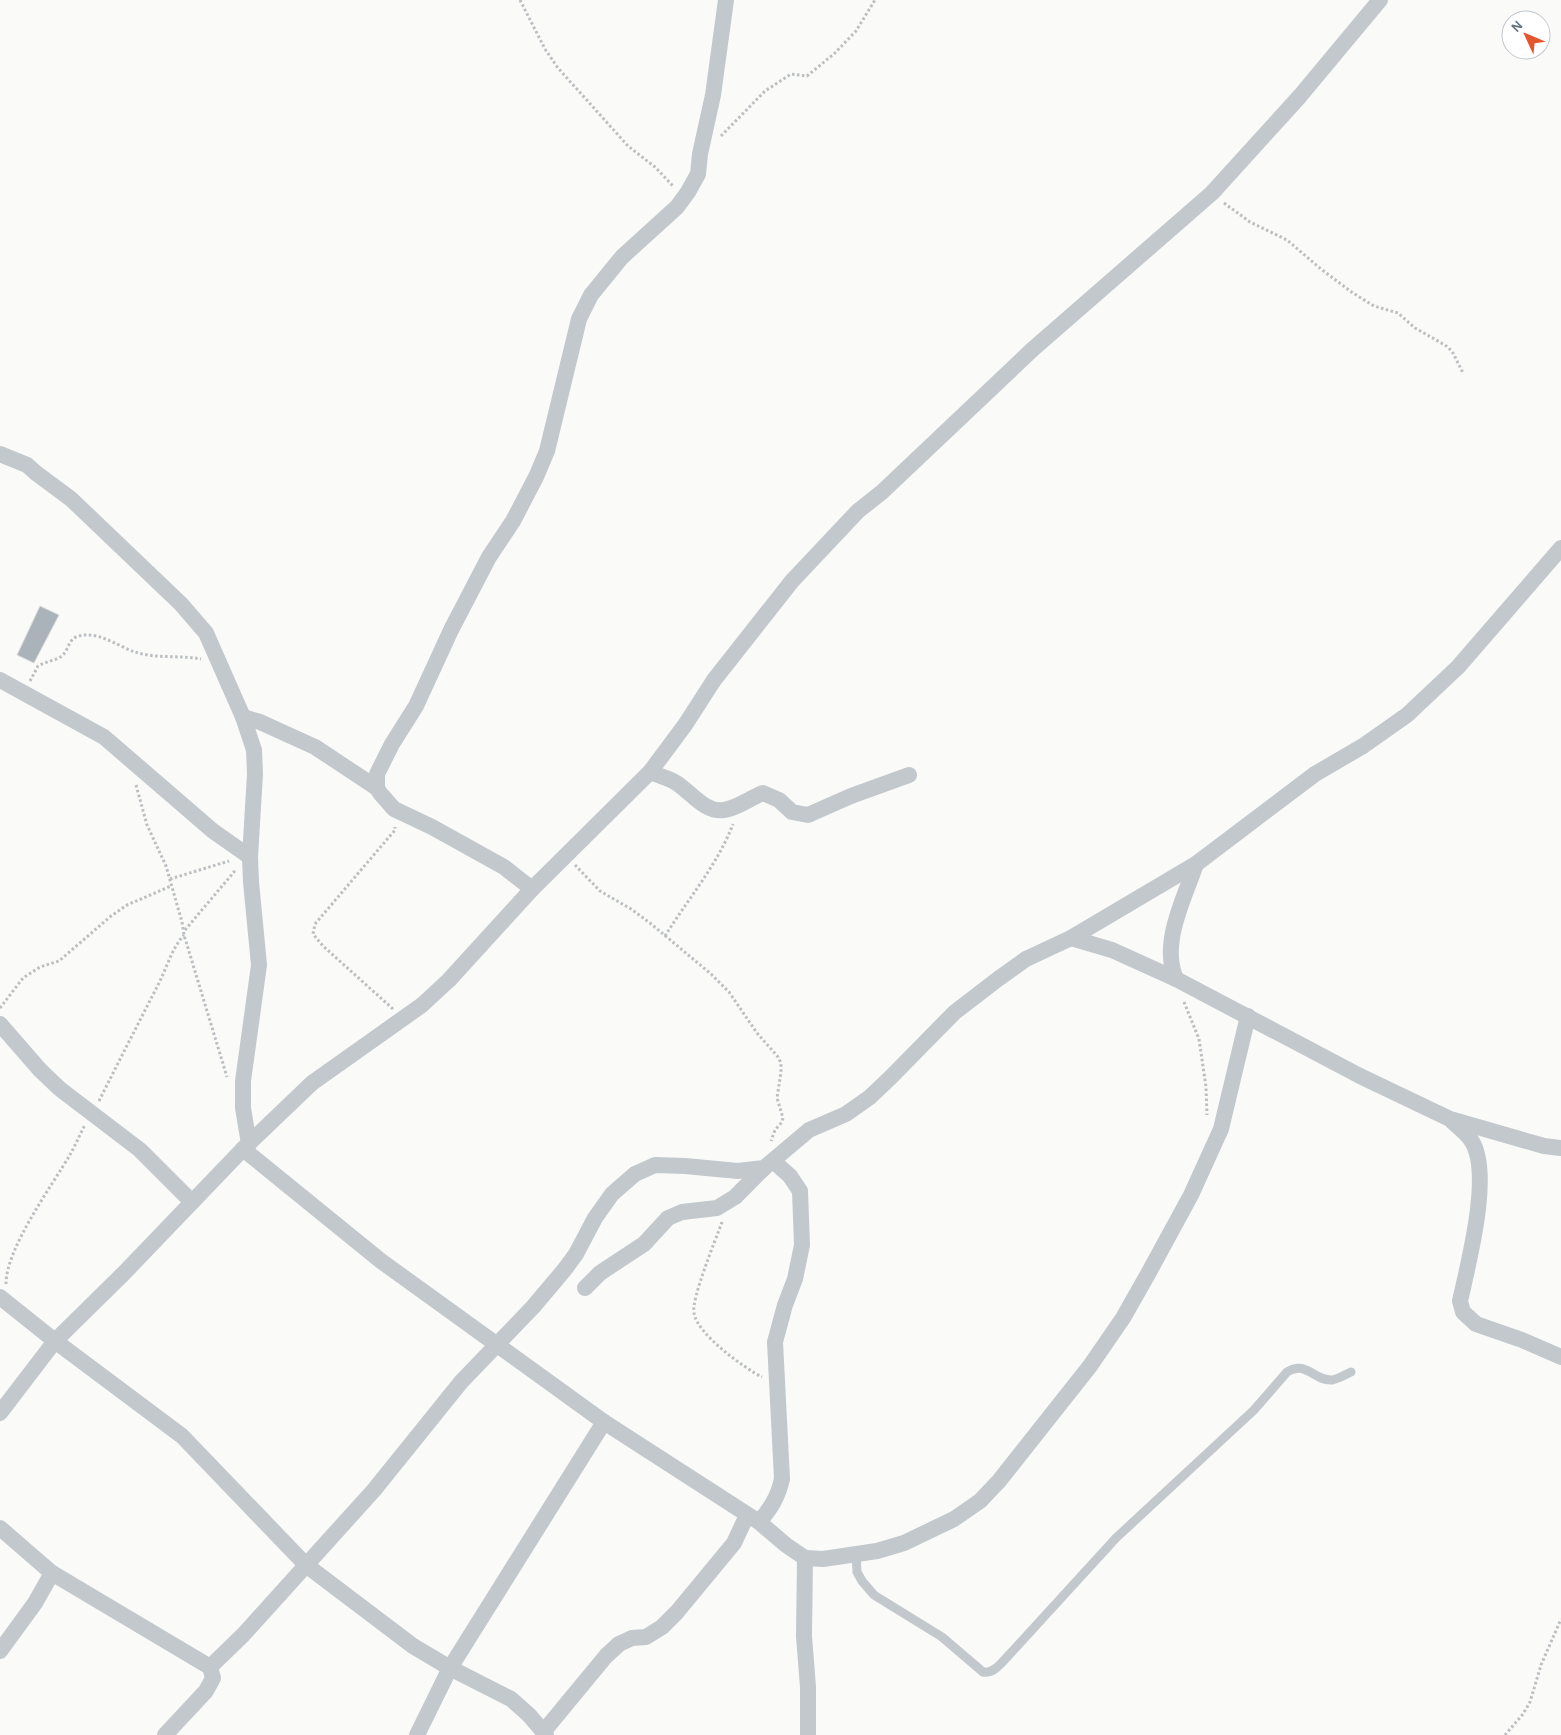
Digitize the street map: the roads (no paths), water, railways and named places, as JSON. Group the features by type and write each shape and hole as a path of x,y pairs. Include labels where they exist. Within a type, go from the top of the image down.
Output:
{"street":[{"path":"377,788 377,774 392,744 416,706 451,630 489,557 513,521 536,477 547,451 578,319 591,295 622,257 677,207 698,174 700,154 713,95 726,0"},
{"path":"0,1413 55,1341 246,1146 312,1083 404,1018 449,980 532,889 605,814 650,772 685,725 725,665 792,581 825,544 858,511 882,492 1033,349 1212,193 1300,96 1380,0"},
{"path":"0,454 27,465 71,499 181,604 206,633 243,717 254,750 255,774 243,856 251,882 259,966 243,1080 246,1146 381,1261 604,1422 753,1519 805,1558 823,1559 877,1551 904,1543 954,1519 980,1501 1000,1481 1090,1366 1123,1318 1148,1274 1190,1195 1221,1129 1248,1016"},
{"path":"585,1288 600,1273 644,1244 668,1218 682,1212 717,1208 735,1197 768,1165 809,1130 846,1114 870,1097 955,1012 1026,959 1071,938 1196,864 1315,774 1363,746 1406,715 1458,667 1561,548"},
{"path":"0,680 104,737 243,856"},
{"path":"243,717 260,722 315,747 377,788 394,809 432,827 504,867 532,889"},
{"path":"650,772 677,783 713,810 731,809 763,793 778,800 792,812 808,815 851,796 909,775"},
{"path":"1176,979 1171,970 1172,943 1176,920 1196,864"},
{"path":"1071,938 1112,950 1176,979 1360,1076 1450,1119 1544,1146 1561,1148"},
{"path":"0,1024 40,1070 60,1089 140,1150 192,1202"},
{"path":"1450,1119 1471,1141 1477,1153 1480,1170 1470,1263 1460,1301 1461,1307 1468,1318 1476,1324 1522,1340 1561,1357"},
{"path":"5,1301 182,1436 306,1565 413,1646 450,1668 511,1699 545,1733 606,1656 619,1644 632,1638 646,1637 662,1627 753,1519 771,1508 779,1493 782,1479 775,1342 784,1305 795,1279 802,1245 800,1191 790,1176 768,1165 738,1171 655,1165 635,1174 612,1194 595,1218 576,1254 533,1307 461,1382 374,1490 306,1565 243,1635 210,1667"},
{"path":"417,1735 450,1668 604,1422"},
{"path":"0,1528 52,1573 210,1667 213,1678 206,1691 165,1735"},
{"path":"805,1558 804,1636 808,1687 808,1735"},
{"path":"0,1651 35,1603 52,1573"}],"lane":[{"path":"856,1554 857,1572 874,1595 942,1637 983,1672 993,1671 1116,1538 1254,1410 1286,1372 1300,1367 1322,1378 1332,1380 1351,1372"}]}
